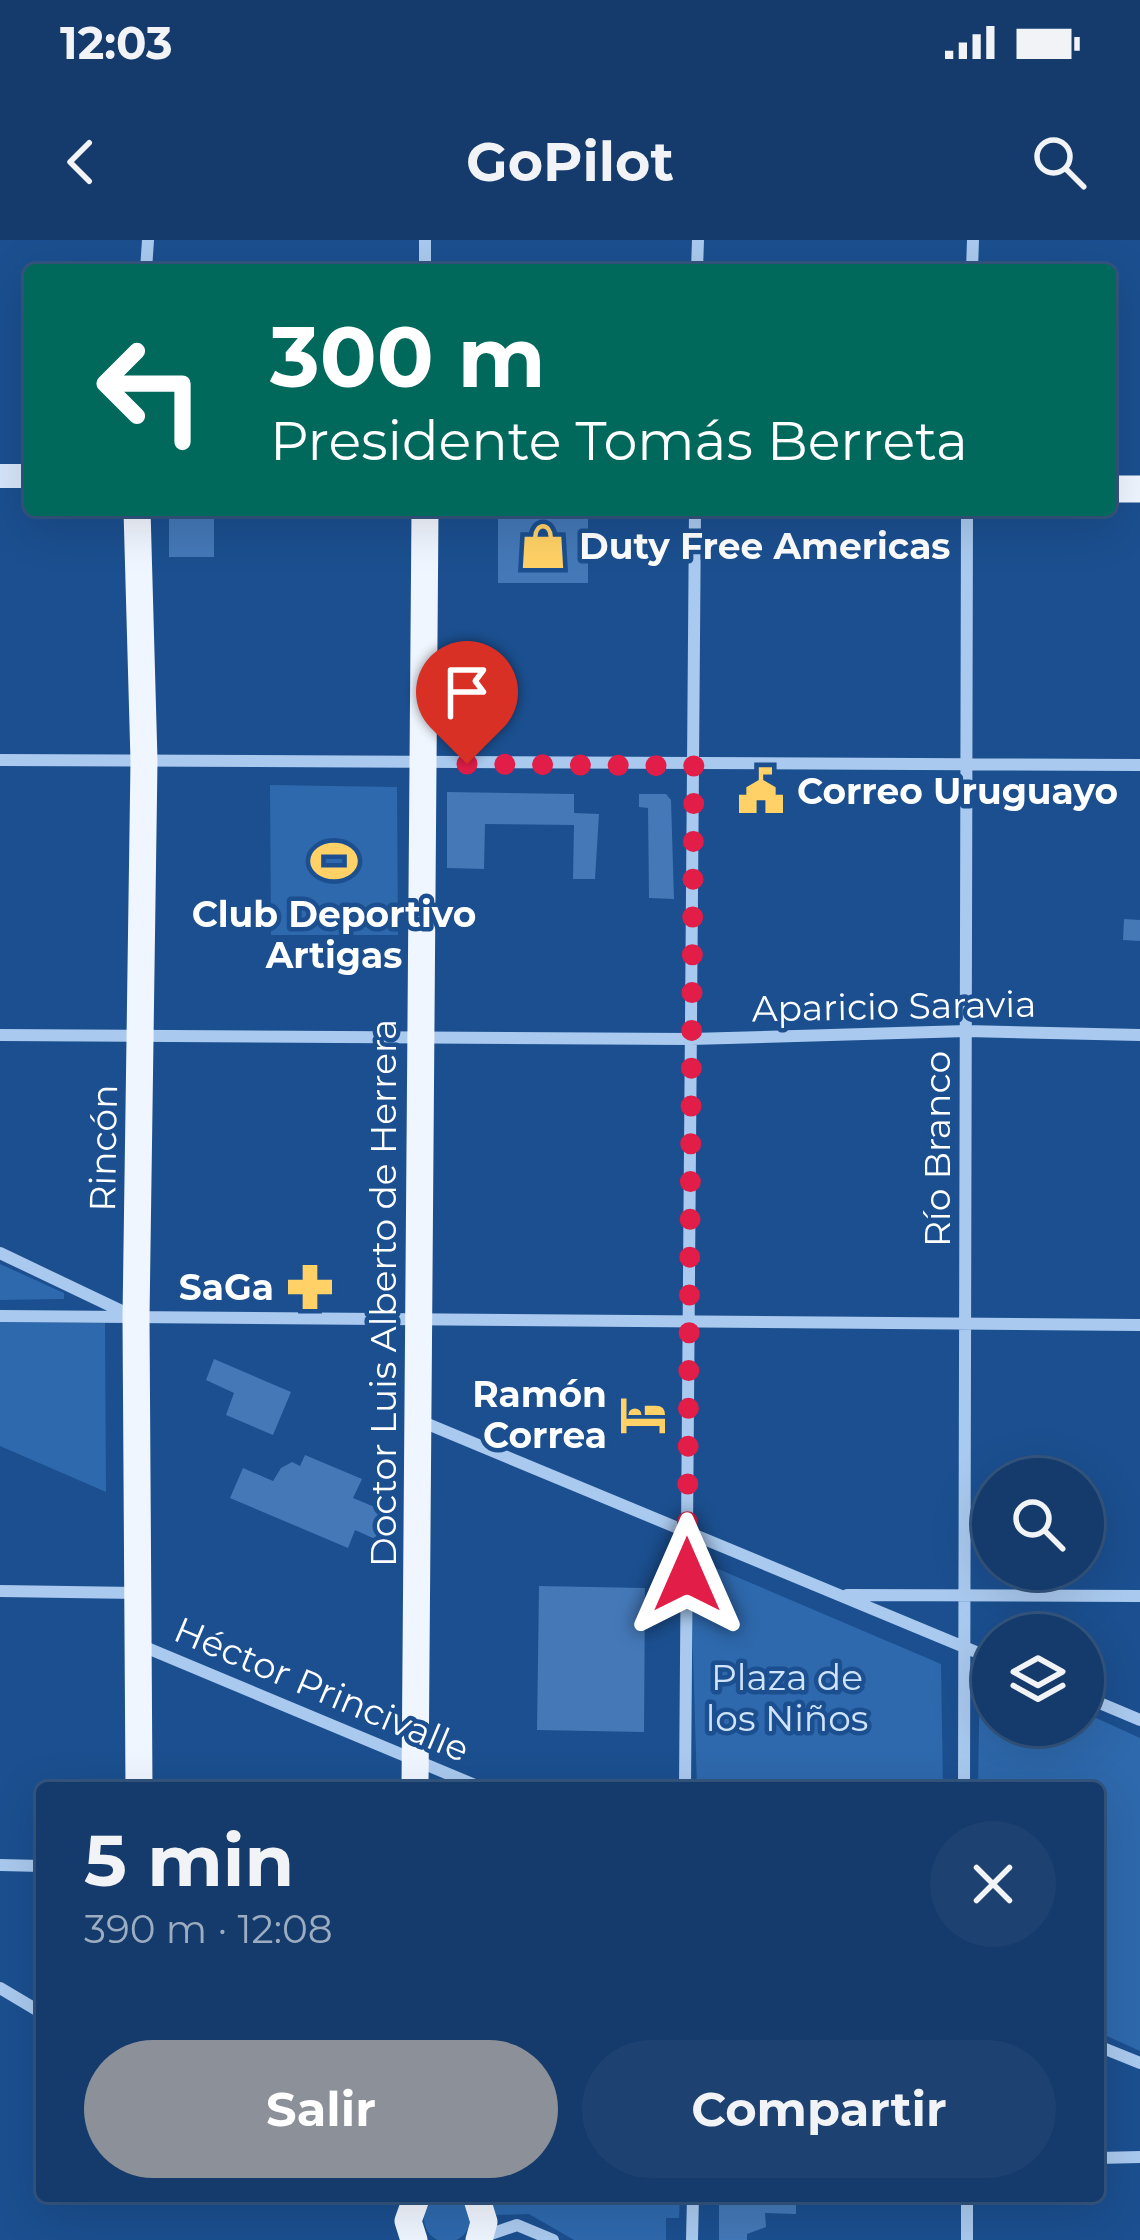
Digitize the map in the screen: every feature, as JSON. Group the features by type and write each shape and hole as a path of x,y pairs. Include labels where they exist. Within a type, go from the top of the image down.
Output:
{"main road":[{"name":"Rincón","path":"137,516 144,761 136,1318 139,1782"},
{"name":"Doctor Luis Alberto de Herrera","path":"415,1774 425,516"},
{"path":"478,2202 484,2222 479,2240"}],"street":[{"path":"685,1782 695,516"},
{"name":"Río Branco","path":"964,1782 967,516"},
{"path":"0,760 970,768 1140,765"},
{"name":"Aparicio Saravia","path":"0,1035 691,1040 967,1031 1140,1035"},
{"path":"0,1253 136,1318"},
{"path":"0,1316 419,1323 1140,1325"},
{"path":"416,1420 972,1650"},
{"path":"0,1591 137,1593"},
{"path":"840,1595 1140,1596"},
{"name":"Héctor Princivalle","path":"139,1645 415,1774 453,1782"},
{"path":"1104,1705 1140,1720"},
{"path":"0,1865 36,1866"},
{"path":"0,1988 36,2009"},
{"path":"1104,2048 1140,2063"},
{"path":"1104,2158 1140,2157"},
{"path":"692,2240 693,2202"},
{"path":"967,2202 967,2240"},
{"path":"479,2240 517,2224 553,2240"}],"green space":[{"name":"Club Deportivo Artigas","path":"270,785 397,787 398,935 271,935"},
{"path":"0,1264 64,1293 64,1299 0,1300"},
{"path":"0,1322 105,1323 106,1492 0,1446"},
{"name":"Plaza de los Niños","path":"690,1557 941,1664 943,1782 697,1782"},
{"path":"1104,1722 1140,1738 1140,2051 1104,2035 1104,1782 978,1782 979,1746 1104,1746"},
{"path":"432,2202 462,2202 468,2210 468,2228 456,2240 438,2240 426,2228 426,2210"},
{"path":"492,2202 680,2202 679,2218 666,2218 666,2240 574,2240 529,2214 496,2215"}],"building":[{"path":"169,516 214,516 214,557 169,557"},
{"name":"Duty Free Americas","path":"498,516 588,516 588,583 498,583"},
{"path":"447,792 574,794 574,813 599,814 595,879 573,879 574,825 485,824 484,869 447,868"},
{"path":"639,794 666,794 671,800 674,899 649,898 648,808 639,807"},
{"path":"1124,919 1140,920 1140,941 1123,940"},
{"path":"214,1359 291,1392 273,1435 226,1415 234,1393 206,1380"},
{"path":"305,1455 362,1479 353,1498 389,1513 383,1528 391,1531 386,1544 355,1530 348,1548 230,1498 243,1468 273,1481 281,1468 292,1462 300,1466"},
{"path":"539,1586 645,1588 644,1732 537,1730"},
{"path":"719,2202 796,2202 796,2214 765,2213 766,2227 747,2234 747,2240 719,2240"}],"place":[{"name":"Duty Free Americas","path":"543,546"},
{"name":"Correo Uruguayo","path":"761,791"},
{"name":"Club Deportivo Artigas","path":"334,861"},
{"name":"SaGa","path":"310,1287"},
{"name":"Ramón Correa","path":"643,1415"}],"route":[{"path":"467,764 694,766 687,1575"}]}
